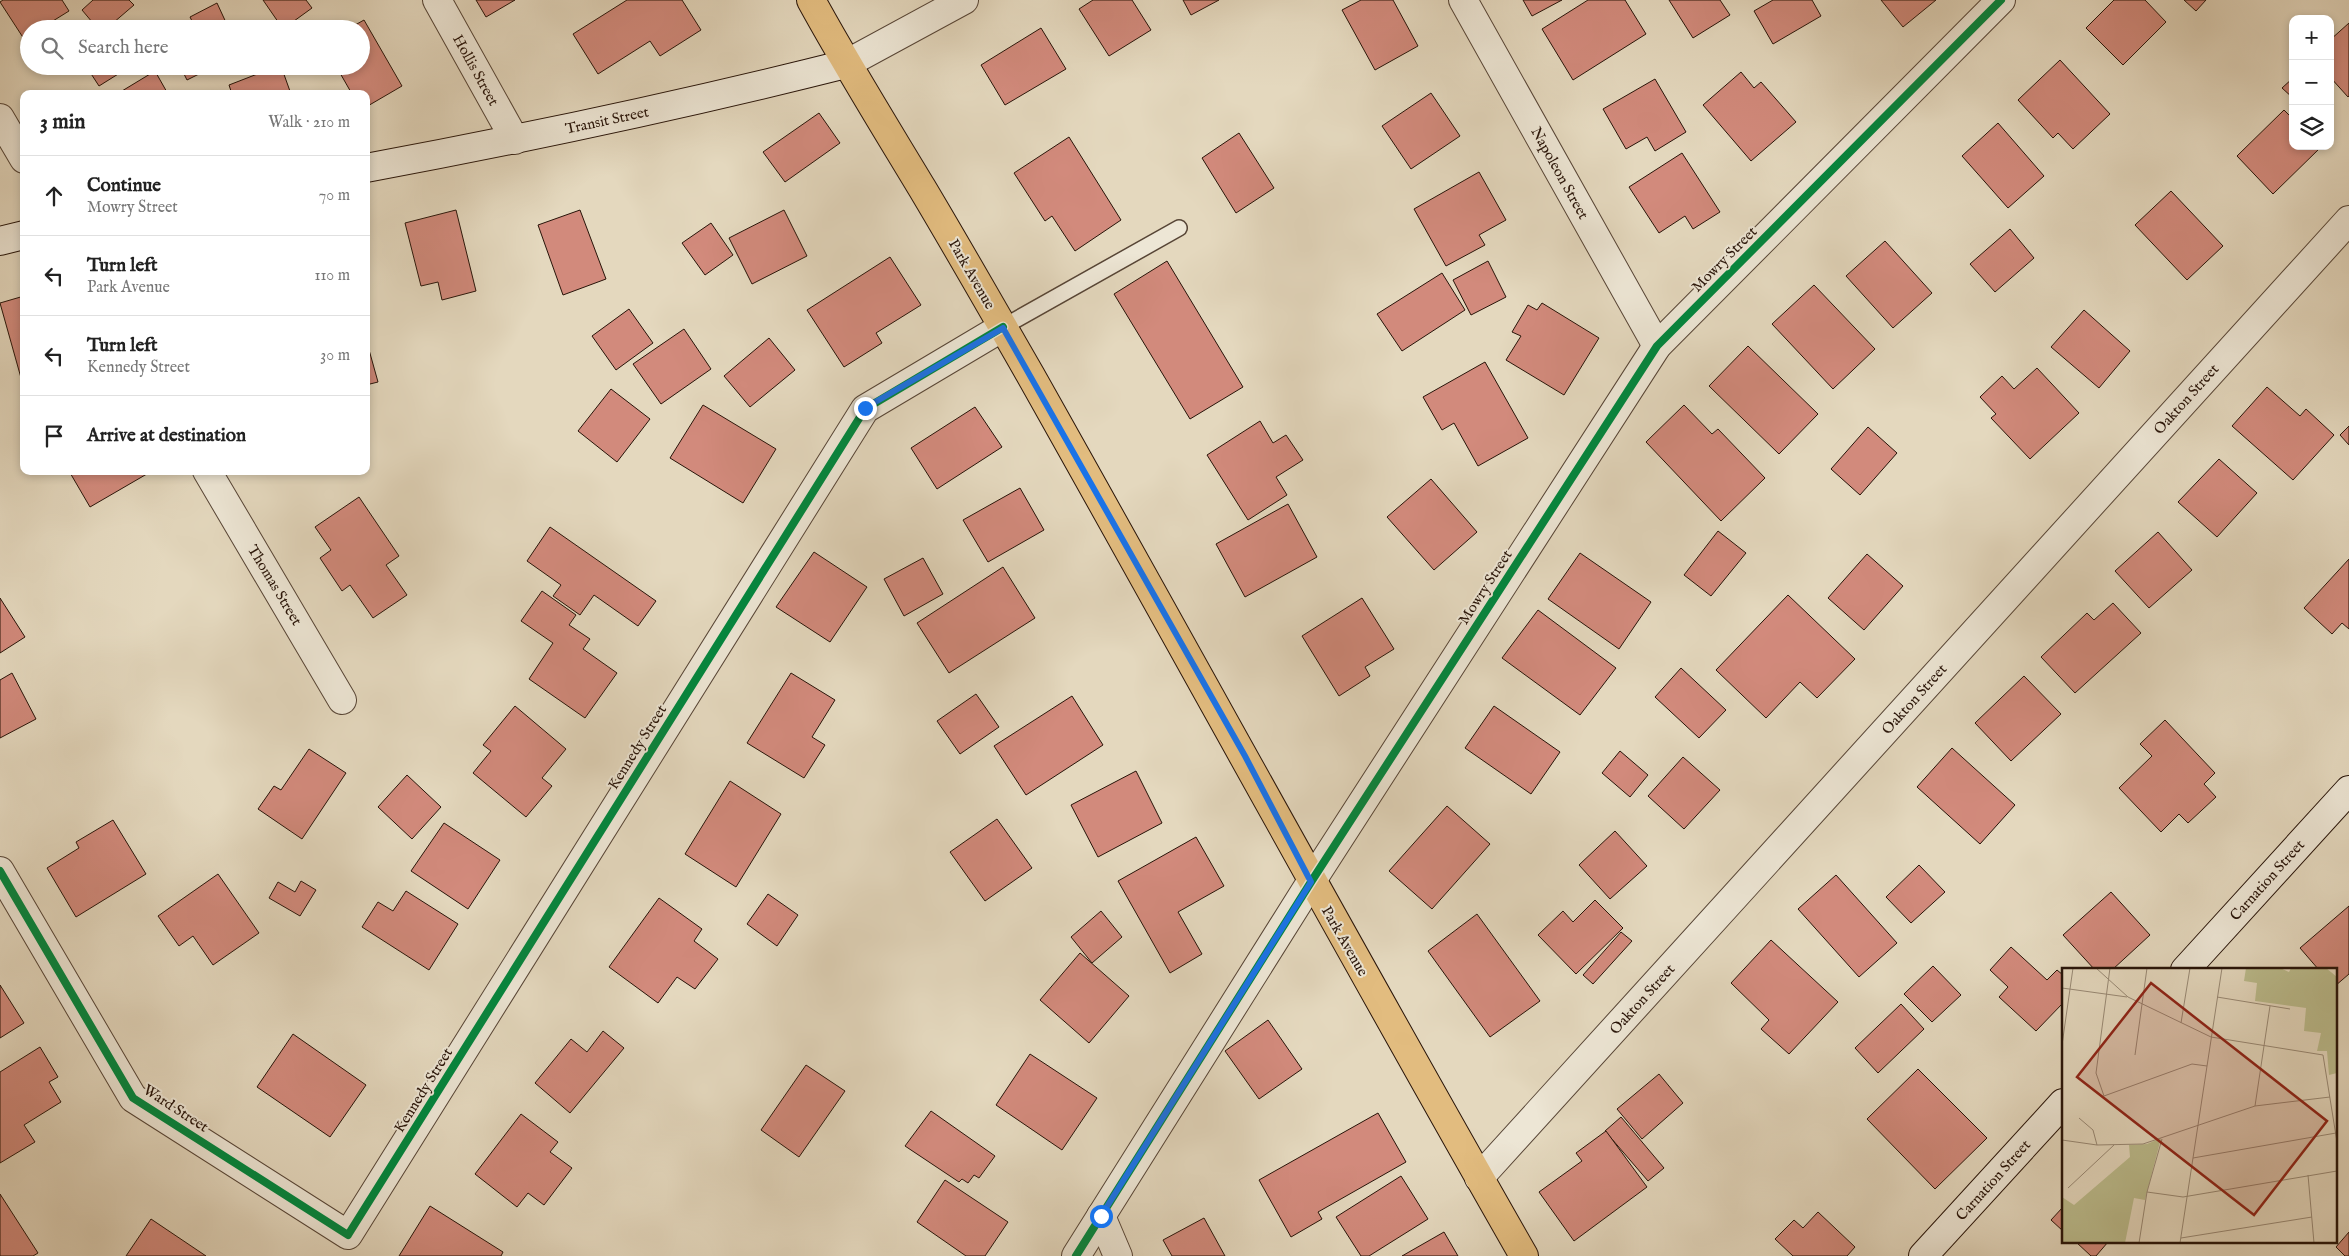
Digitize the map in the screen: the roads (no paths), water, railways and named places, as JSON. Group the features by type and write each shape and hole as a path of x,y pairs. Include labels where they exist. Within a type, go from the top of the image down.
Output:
{"main road":[{"name":"Park Avenue","path":"811,0 846,64 1003,328 1245,756 1311,882 1524,1256"}],"street":[{"name":"Hollis Street","path":"437,0 515,140"},
{"name":"Transit Street","path":"370,167 515,140 707,99 846,64 964,0"},
{"name":"Napoleon Street","path":"1463,0 1657,346"},
{"name":"Mowry Street","path":"1076,1256 1311,882 1657,346 2001,0"},
{"path":"0,118 20,152"},
{"name":"Oakton Street","path":"1479,1178 2349,220"},
{"path":"0,241 20,236"},
{"name":"Kennedy Street","path":"348,1235 865,408 1003,328"},
{"name":"Thomas Street","path":"210,475 342,700"},
{"name":"Carnation Street","path":"2187,968 2349,790"},
{"name":"Ward Street","path":"0,871 133,1098 348,1235"},
{"name":"Carnation Street","path":"1923,1256 2062,1104"},
{"path":"1101,1216 1118,1256"}],"lane":[{"path":"1003,328 1179,228"}]}
